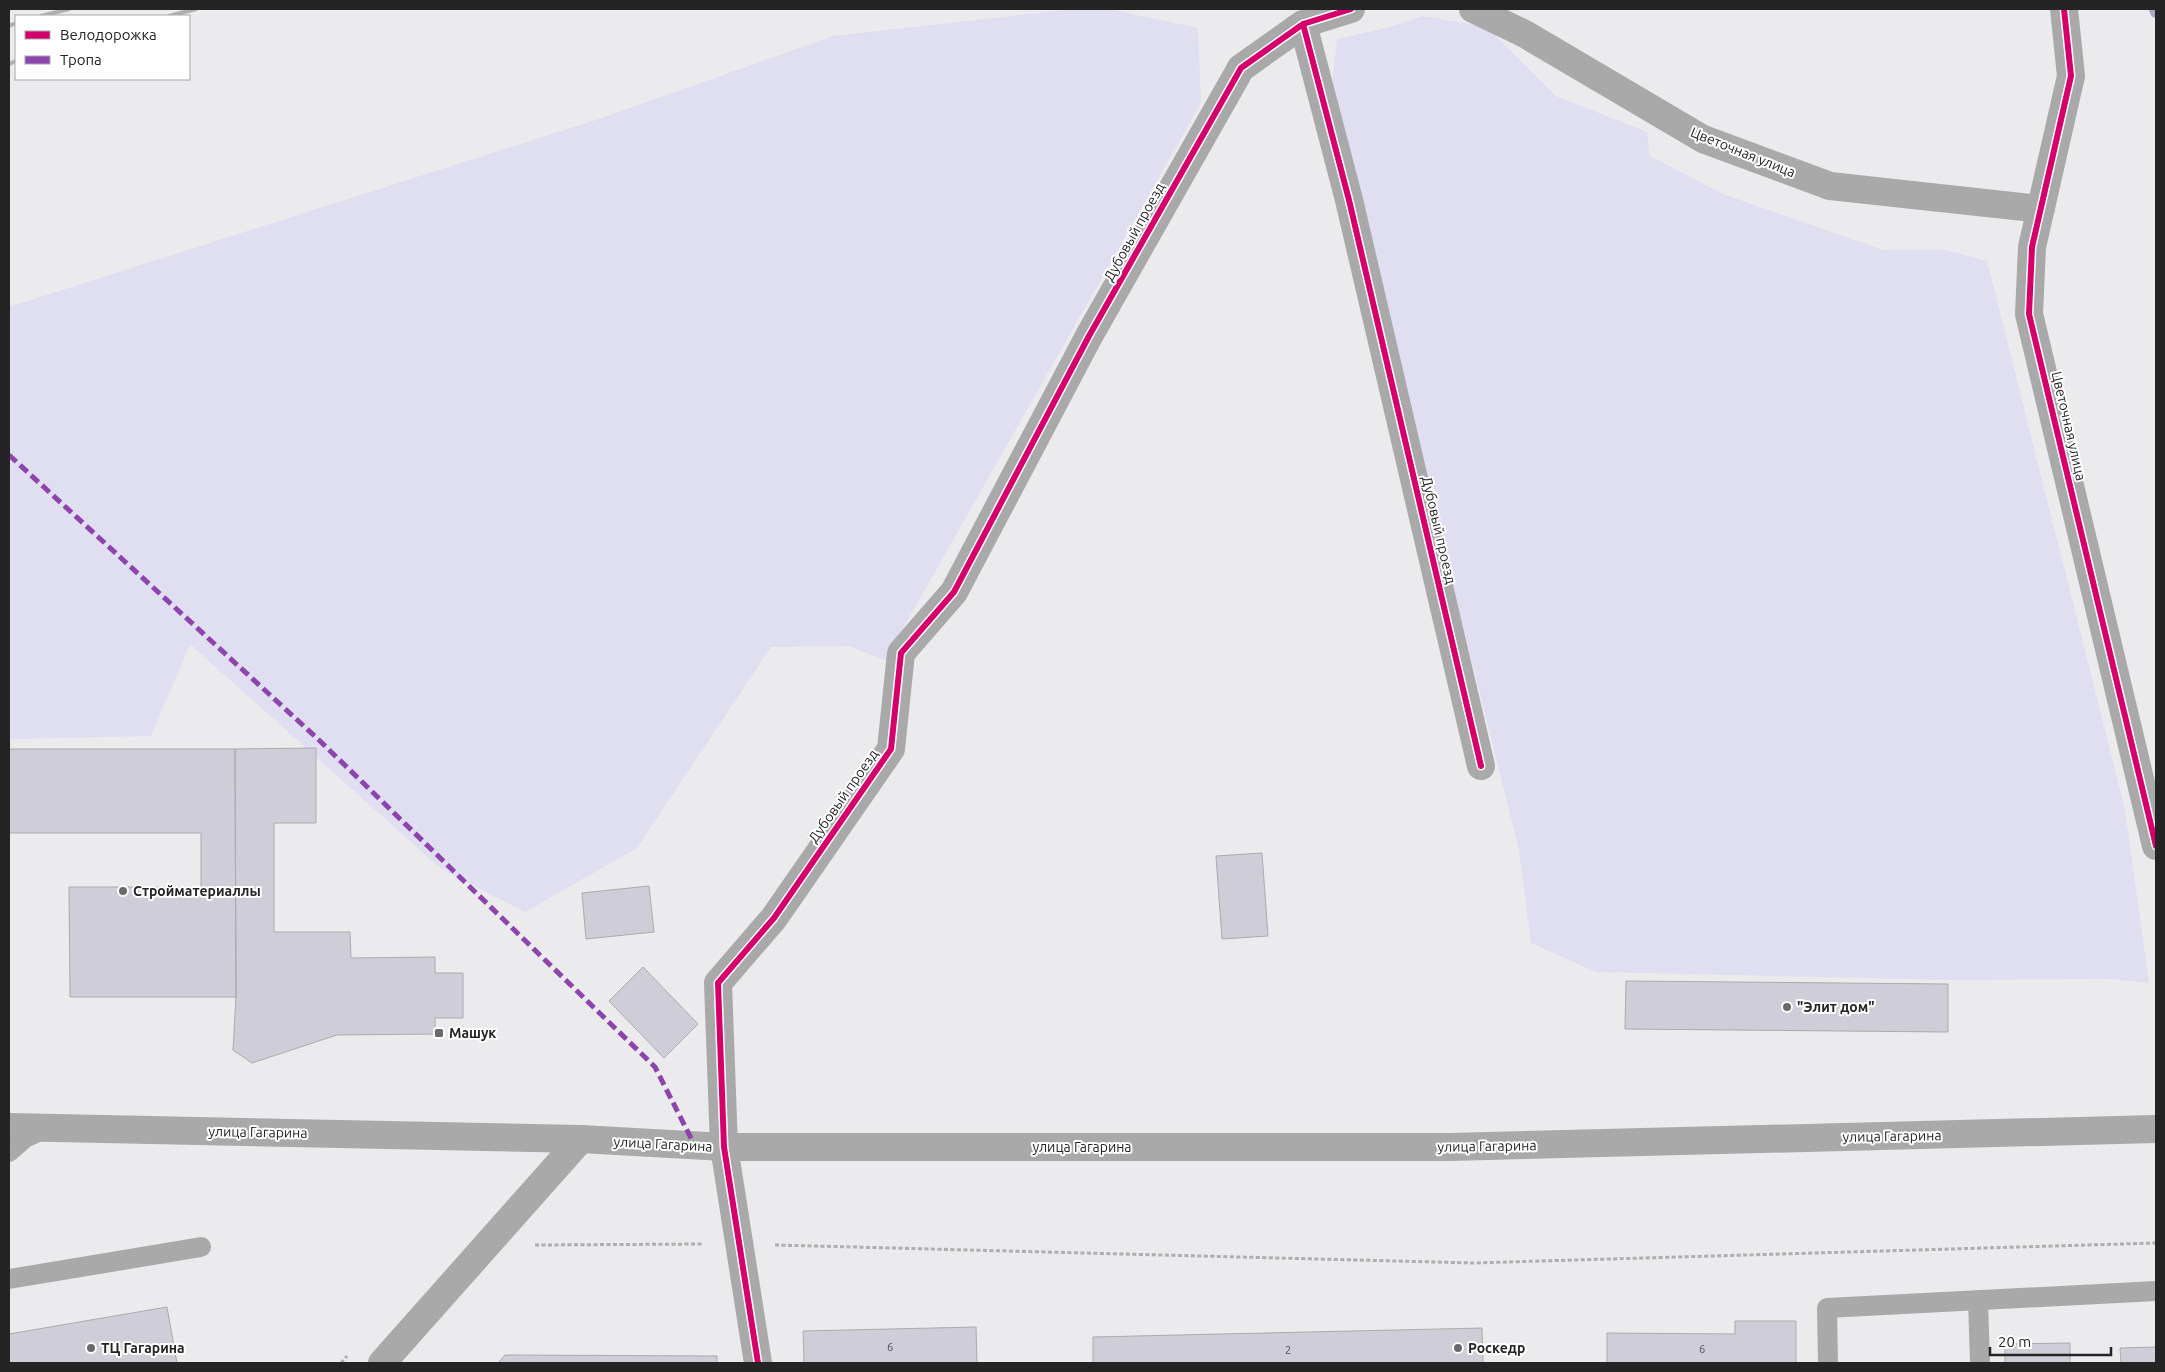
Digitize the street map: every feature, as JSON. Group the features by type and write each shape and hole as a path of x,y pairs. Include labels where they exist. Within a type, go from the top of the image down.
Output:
{"main road":[{"name":"улица Гагарина","path":"9,1127 581,1139 724,1147 1450,1148 2156,1129"},
{"path":"382,1363 489,1245 581,1139"}],"street":[{"path":"1303,24 1351,9"},
{"name":"Цветочная улица","path":"1473,9 1525,34 1703,139 1830,186 2041,209"},
{"name":"Цветочная улица","path":"2064,9 2071,76 2032,247 2029,314 2156,846"},
{"name":"Дубовый проезд","path":"758,1363 741,1244 724,1147 718,983 774,918 891,750 901,653 954,592 1089,336 1241,68 1303,24 1349,200 1482,766"}],"lane":[{"path":"9,1152 25,1138 47,1128"},
{"path":"9,1278 201,1247"},
{"path":"1828,1363 1827,1308 2156,1291"},
{"path":"1978,1300 1980,1363"}],"path":[{"path":"489,1245 741,1244 1473,1263 2156,1243"},
{"path":"341,1363 354,1349"}],"shaded area":[{"path":"1074,9 1108,9 1198,28 1201,103 885,660 848,646 771,647 637,848 525,912 440,868 190,644 151,736 9,739 9,307 599,119 833,36"},
{"path":"1423,16 1487,27 1556,96 1647,132 1650,156 1723,194 1883,250 1945,250 1987,261 2125,810 2149,983 2111,979 1953,980 1596,972 1531,943 1519,850 1331,94 1337,39 1390,27"}],"building":[{"path":"316,748 316,823 274,823 274,932 350,932 351,958 435,957 435,973 463,973 463,1018 435,1018 435,1034 337,1035 252,1063 233,1050 236,997 235,749"},
{"path":"9,749 235,749 236,997 70,997 69,887 201,887 201,833 9,833"},
{"path":"1262,853 1268,936 1222,939 1216,856"},
{"path":"649,886 654,932 586,939 582,893"},
{"path":"643,967 698,1024 664,1058 609,1001"},
{"name":"\"Элит дом\"","path":"1626,981 1948,984 1948,1032 1625,1029"},
{"name":"ТЦ Гагарина","path":"167,1307 177,1363 9,1363 9,1334"},
{"path":"1735,1321 1796,1321 1796,1363 1607,1363 1607,1333 1735,1334"},
{"path":"976,1327 977,1363 804,1363 803,1331"},
{"path":"1482,1328 1483,1363 1093,1363 1093,1337"},
{"path":"2070,1343 2070,1363 2005,1363 2005,1344"},
{"path":"2156,1347 2156,1363 2121,1363 2120,1348"},
{"path":"505,1355 717,1356 717,1363 498,1363"}],"railway":[{"path":"45,15 69,9"},
{"path":"173,15 196,9"},
{"path":"9,26 15,23"},
{"path":"9,64 15,61"}],"marked path":[{"path":"9,455 319,740 655,1067 695,1146"}],"cycle path":[{"path":"758,1363 724,1147 718,983 774,918 891,749 901,653 954,592 1089,336 1241,68 1303,24 1351,9"},
{"path":"2064,9 2071,76 2032,247 2029,314 2156,846"},
{"path":"1303,24 1349,200 1481,766"}],"place":[{"name":"Стройматериаллы","path":"123,891"},
{"name":"\"Элит дом\"","path":"1787,1007"},
{"name":"Машук","path":"439,1033"},
{"name":"ТЦ Гагарина","path":"91,1348"},
{"name":"Роскедр","path":"1458,1348"}]}
